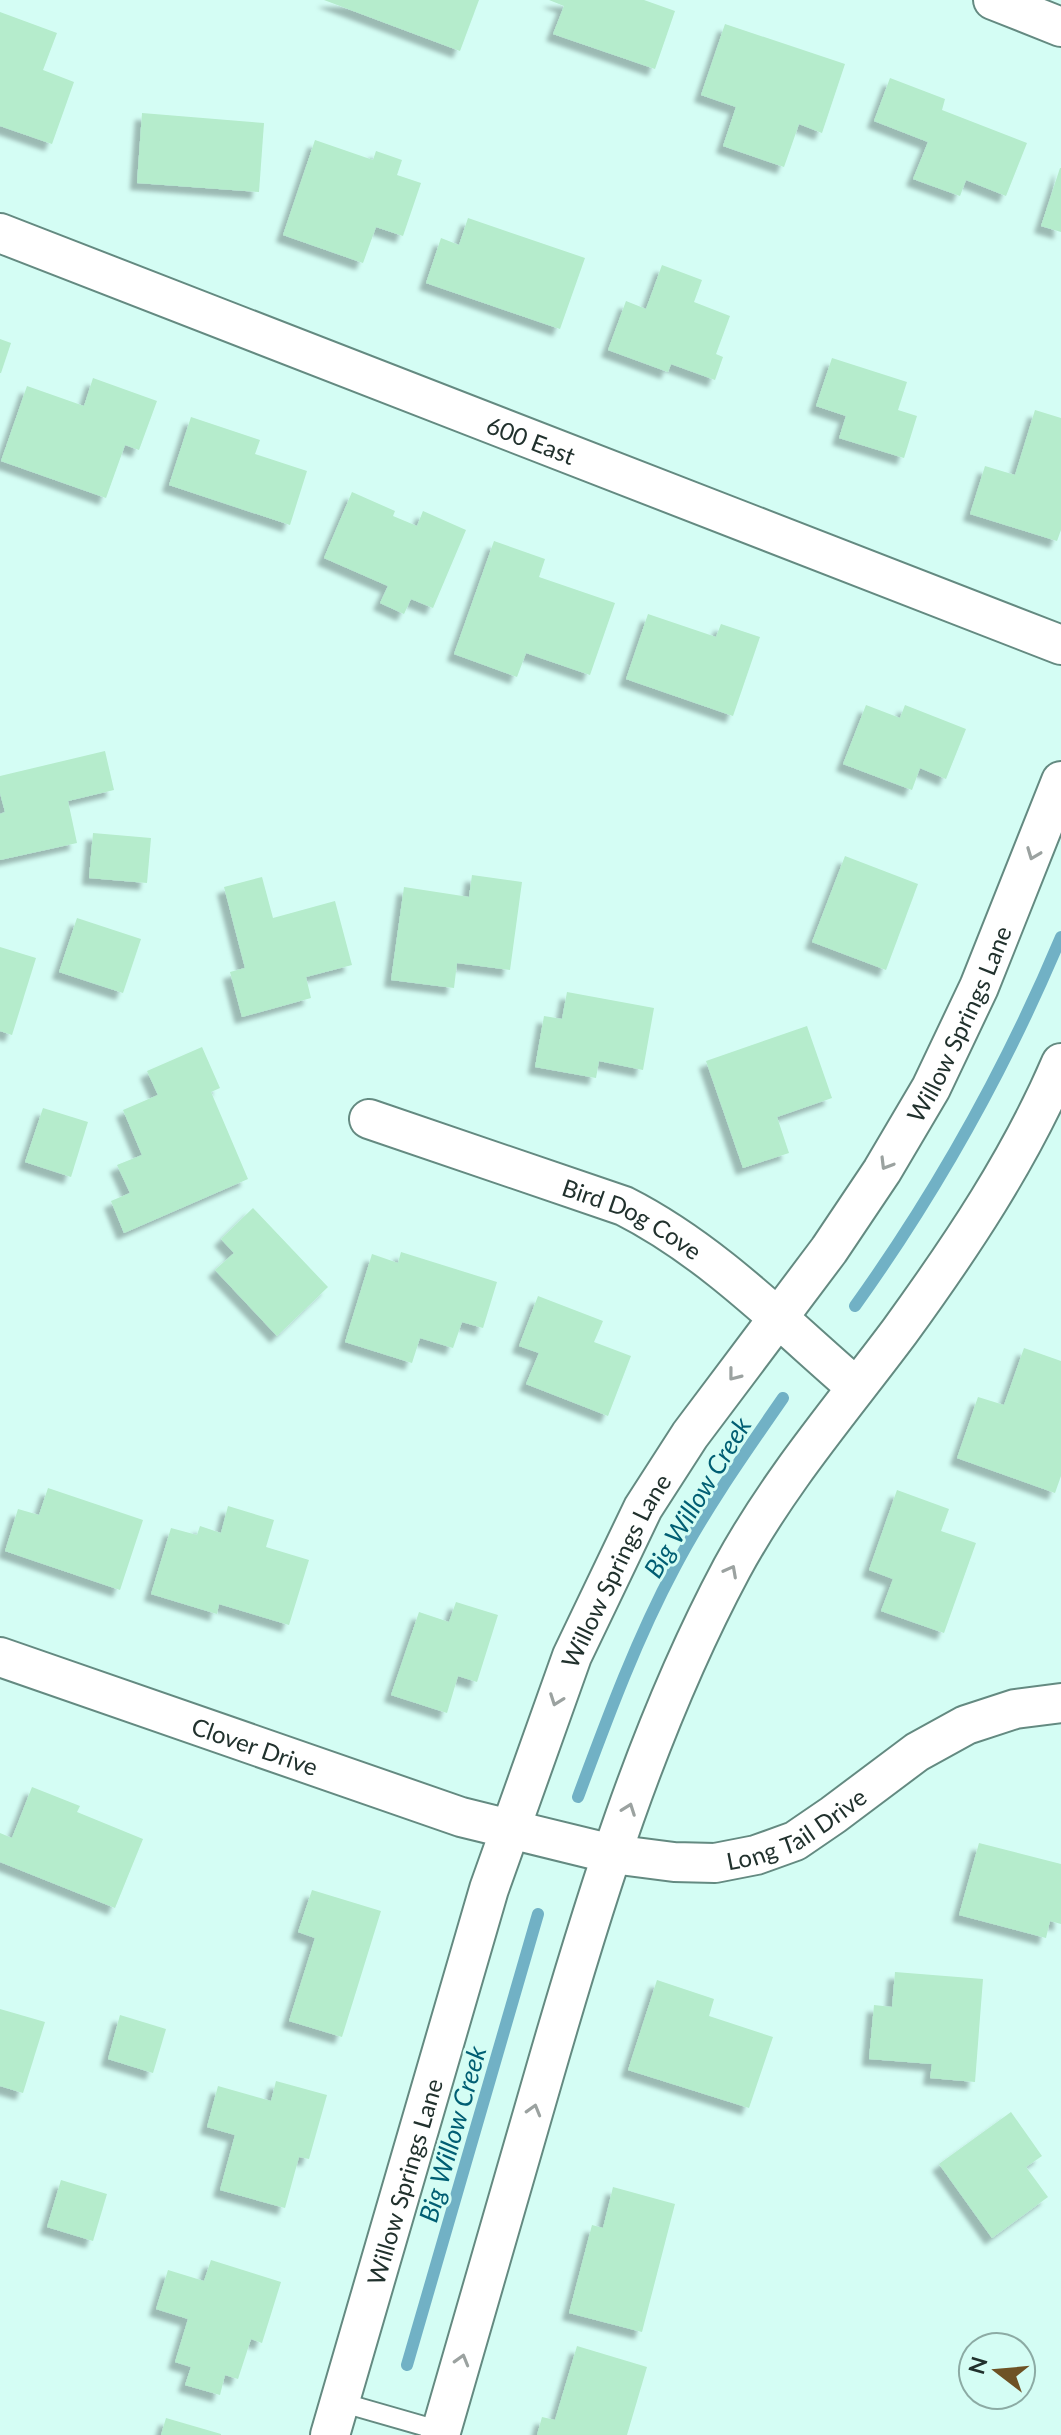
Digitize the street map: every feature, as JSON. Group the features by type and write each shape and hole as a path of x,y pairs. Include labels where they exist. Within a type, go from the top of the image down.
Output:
{"street":[{"path":"993,0 1061,27"},
{"name":"600 East","path":"0,233 1061,645"},
{"name":"Willow Springs Lane","path":"335,2418 470,1950 572,1656 643,1508 690,1435 882,1171 931,1088 979,987 1061,781"},
{"path":"441,2433 577,1960 665,1706 728,1577 805,1452 963,1243 1016,1155 1061,1063"},
{"name":"Bird Dog Cove","path":"369,1119 624,1206 667,1230 732,1279 856,1387"},
{"name":"Clover Drive","path":"0,1657 427,1807 510,1829"},
{"name":"Long Tail Drive","path":"510,1829 612,1854 674,1862 715,1863 756,1855 795,1841 917,1752 966,1725 1015,1709 1061,1703"}],"lane":[{"path":"335,2418 441,2433"}],"building":[{"path":"324,0 479,0 460,51"},
{"path":"549,0 644,0 675,11 655,69 553,34 564,6"},
{"path":"0,12 57,33 43,70 74,82 52,144 0,126"},
{"path":"725,24 845,64 822,133 799,124 784,167 723,146 736,107 701,95"},
{"path":"890,78 945,99 942,110 1027,143 1006,196 966,180 960,196 913,179 928,142 874,121"},
{"path":"142,113 264,123 259,192 137,183"},
{"path":"315,140 373,160 376,151 402,160 397,175 421,183 403,236 376,227 363,263 283,235"},
{"path":"1061,168 1061,232 1041,226"},
{"path":"468,218 585,258 560,329 426,283 441,238 459,245"},
{"path":"662,265 702,280 694,302 730,316 716,354 723,357 715,380 671,364 668,372 608,350 626,301 646,309"},
{"path":"0,339 11,343 1,373 0,373"},
{"path":"832,358 907,382 898,410 917,416 904,458 839,438 846,416 816,406"},
{"path":"93,378 157,401 139,450 125,445 106,498 1,461 27,386 84,406"},
{"path":"1035,410 1061,418 1061,530 1057,541 970,514 985,466 1015,475"},
{"path":"191,417 260,440 255,454 307,471 290,525 169,485"},
{"path":"352,492 395,511 393,516 417,526 423,511 466,530 433,608 411,599 404,614 380,603 388,586 324,558"},
{"path":"494,541 545,559 539,577 615,603 590,675 526,653 517,677 454,654"},
{"path":"648,614 716,637 721,624 760,637 733,716 626,679"},
{"path":"866,705 900,718 905,705 966,729 946,779 920,768 912,790 843,764"},
{"path":"105,751 114,790 68,801 77,843 0,860 0,814 5,812 0,776"},
{"path":"93,833 151,838 147,883 89,878"},
{"path":"845,856 918,884 886,970 812,942"},
{"path":"472,875 522,882 510,970 457,963 454,988 391,980 404,887 469,897"},
{"path":"262,877 273,918 335,901 352,965 306,977 311,998 242,1017 230,972 245,968 224,887"},
{"path":"77,918 141,939 123,993 59,972"},
{"path":"0,947 36,958 12,1035 0,1031"},
{"path":"567,992 654,1008 643,1070 599,1061 596,1078 535,1067 544,1016 562,1019"},
{"path":"807,1026 832,1098 777,1117 789,1153 743,1168 706,1061"},
{"path":"202,1047 220,1088 211,1092 248,1179 124,1233 111,1201 130,1193 117,1165 142,1155 123,1110 158,1095 147,1071"},
{"path":"43,1108 88,1122 71,1177 25,1162"},
{"path":"253,1208 328,1287 277,1336 215,1270 234,1253 221,1239"},
{"path":"401,1252 497,1282 483,1328 462,1322 453,1348 420,1338 412,1363 345,1342 372,1254 398,1263"},
{"path":"538,1296 603,1321 594,1342 631,1356 608,1416 526,1384 539,1353 519,1346"},
{"path":"1024,1348 1061,1361 1061,1476 1055,1493 957,1458 978,1397 1004,1405"},
{"path":"48,1488 143,1520 120,1590 5,1551 18,1509 39,1515"},
{"path":"897,1490 949,1509 941,1531 976,1543 944,1633 881,1611 893,1579 869,1570"},
{"path":"228,1506 274,1520 266,1547 309,1560 289,1625 219,1604 217,1614 151,1594 171,1528 197,1535 200,1526 221,1533"},
{"path":"456,1602 498,1615 477,1682 458,1676 447,1713 391,1695 419,1612 449,1622"},
{"path":"32,1787 80,1806 77,1812 143,1839 115,1908 0,1862 0,1833 12,1838"},
{"path":"979,1843 1061,1864 1061,1924 1050,1921 1046,1938 959,1915"},
{"path":"312,1890 381,1911 342,2037 289,2021 315,1938 298,1932"},
{"path":"895,1972 983,1979 975,2082 930,2078 932,2064 869,2059 874,2005 892,2007"},
{"path":"657,1980 714,1999 709,2016 773,2037 749,2108 628,2070"},
{"path":"0,2009 45,2022 23,2093 0,2086"},
{"path":"120,2015 166,2029 153,2073 108,2059"},
{"path":"276,2081 327,2095 309,2159 299,2157 285,2208 220,2190 235,2135 207,2127 218,2086 271,2101"},
{"path":"1011,2112 1042,2156 1026,2167 1048,2197 992,2238 939,2164"},
{"path":"61,2180 107,2194 93,2241 47,2227"},
{"path":"613,2187 675,2204 642,2332 569,2313 592,2225 603,2228"},
{"path":"211,2260 281,2282 262,2343 251,2339 238,2379 225,2375 220,2395 185,2385 191,2367 175,2362 188,2319 156,2309 168,2270 204,2281"},
{"path":"577,2346 647,2367 627,2435 537,2435 542,2417 555,2420"},
{"path":"166,2418 221,2434 221,2435 161,2435"}],"waterway":[{"name":"Big Willow Creek","path":"855,1306 942,1173 994,1081 1061,937"},
{"name":"Big Willow Creek","path":"578,1797 635,1651 675,1567 713,1502 783,1398"},
{"name":"Big Willow Creek","path":"407,2365 538,1914"}]}
